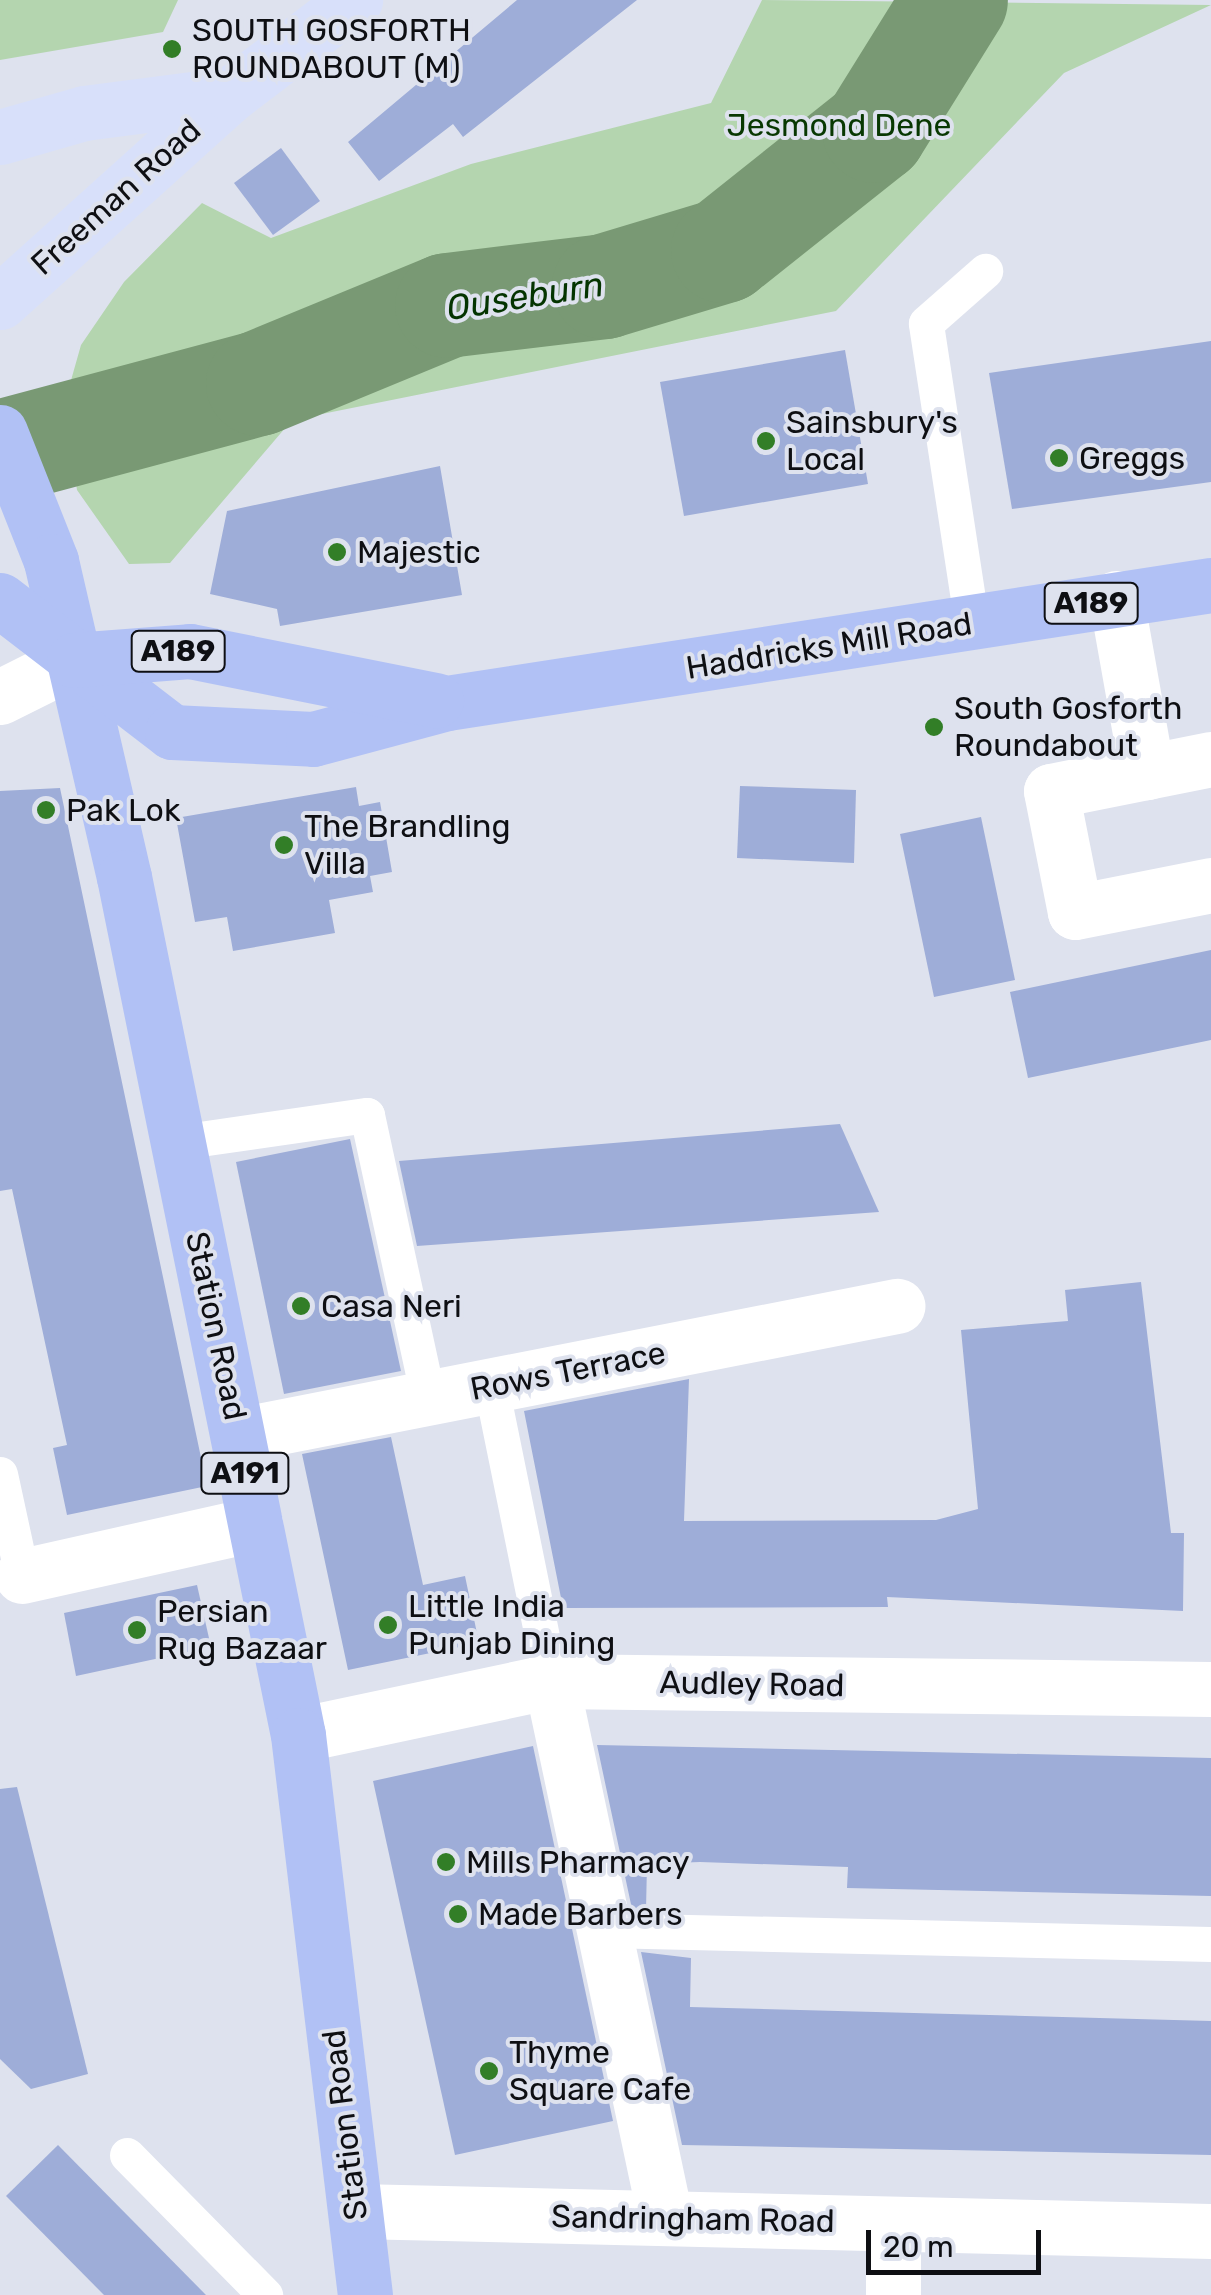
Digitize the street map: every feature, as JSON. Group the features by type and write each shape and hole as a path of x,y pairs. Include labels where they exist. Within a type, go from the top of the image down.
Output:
{"main road":[{"name":"Station Road","path":"0,432 27,500 74,660 179,1142 298,1735 365,2295"},
{"name":"Haddricks Mill Road","path":"74,660 172,732 313,739 446,703 972,625 1211,585"},
{"name":"A189","path":"0,600 74,660"},
{"name":"Haddricks Mill Road","path":"74,660 190,650 446,703"}],"street":[{"name":"Freeman Road","path":"0,302 232,94 356,0"},
{"name":"Freeman Road","path":"0,137 84,113 232,94"},
{"path":"1116,598 1147,772"},
{"path":"0,697 74,660"},
{"path":"1211,759 1051,791 1075,912 1211,885"},
{"name":"Rows Terrace","path":"238,1435 897,1306"},
{"path":"22,1576 255,1524"},
{"path":"551,1681 665,2217"},
{"name":"Audley Road","path":"298,1735 551,1681 1211,1689"},
{"name":"Sandringham Road","path":"356,2211 1211,2231"},
{"path":"892,2295 893,2224"}],"lane":[{"path":"972,625 926,323 985,271"},
{"path":"179,1142 367,1116 428,1398"},
{"path":"491,1386 551,1681"},
{"path":"0,1474 22,1576"},
{"path":"604,1930 1211,1944"},
{"path":"126,2156 265,2295"}],"green space":[{"path":"0,0 178,0 163,32 0,60"},
{"name":"Jesmond Dene","path":"762,0 1211,5 1064,73 836,311 292,420 170,563 129,564 77,490 64,405 81,345 124,282 202,203 271,238 471,164 711,103"}],"building":[{"path":"517,0 637,0 463,137 453,124 379,181 348,142"},
{"path":"281,148 320,201 273,235 234,183"},
{"path":"1211,341 1211,482 1012,509 989,373"},
{"name":"Sainsbury's Local","path":"845,350 868,484 684,516 660,382"},
{"name":"Majestic","path":"440,466 462,595 280,626 277,609 210,594 227,511"},
{"path":"740,786 856,790 854,863 737,858"},
{"name":"The Brandling Villa","path":"356,787 359,806 380,802 392,872 370,876 373,892 329,900 335,933 233,951 227,917 195,922 176,818"},
{"path":"60,788 207,1486 67,1515 53,1448 67,1445 12,1189 0,1191 0,791"},
{"path":"981,817 1015,980 934,997 900,834"},
{"path":"1211,950 1211,1040 1028,1078 1010,992"},
{"path":"840,1124 879,1212 417,1246 399,1161"},
{"path":"350,1139 401,1371 284,1394 236,1162"},
{"path":"1141,1282 1171,1533 1184,1533 1183,1611 887,1597 888,1607 563,1608 524,1411 689,1379 684,1521 936,1520 978,1509 961,1330 1068,1321 1065,1290"},
{"path":"391,1437 423,1585 465,1576 479,1643 348,1670 302,1454"},
{"name":"Persian Rug Bazaar","path":"197,1585 211,1647 76,1676 64,1613"},
{"path":"597,1745 1211,1758 1211,1896 847,1888 848,1867 700,1862 647,1864 646,1910 632,1909"},
{"path":"533,1746 613,2121 455,2155 373,1781"},
{"path":"17,1787 88,2074 31,2089 0,2059 0,1789"},
{"path":"641,1952 691,1958 690,2007 1211,2021 1211,2155 682,2145"},
{"path":"58,2145 206,2295 104,2295 6,2196"}],"waterway":[{"name":"Ouseburn","path":"0,452 258,383 447,305 604,286 723,250 874,130 955,0"}],"place":[{"name":"SOUTH GOSFORTH ROUNDABOUT (M)","path":"172,49"},
{"name":"Sainsbury's Local","path":"766,441"},
{"name":"Greggs","path":"1059,458"},
{"name":"Majestic","path":"337,552"},
{"name":"South Gosforth Roundabout","path":"934,727"},
{"name":"Pak Lok","path":"46,810"},
{"name":"The Brandling Villa","path":"284,845"},
{"name":"Casa Neri","path":"301,1306"},
{"name":"Little India Punjab Dining","path":"388,1625"},
{"name":"Persian Rug Bazaar","path":"137,1630"},
{"name":"Mills Pharmacy","path":"446,1862"},
{"name":"Made Barbers","path":"458,1914"},
{"name":"Thyme Square Cafe","path":"489,2071"}]}
